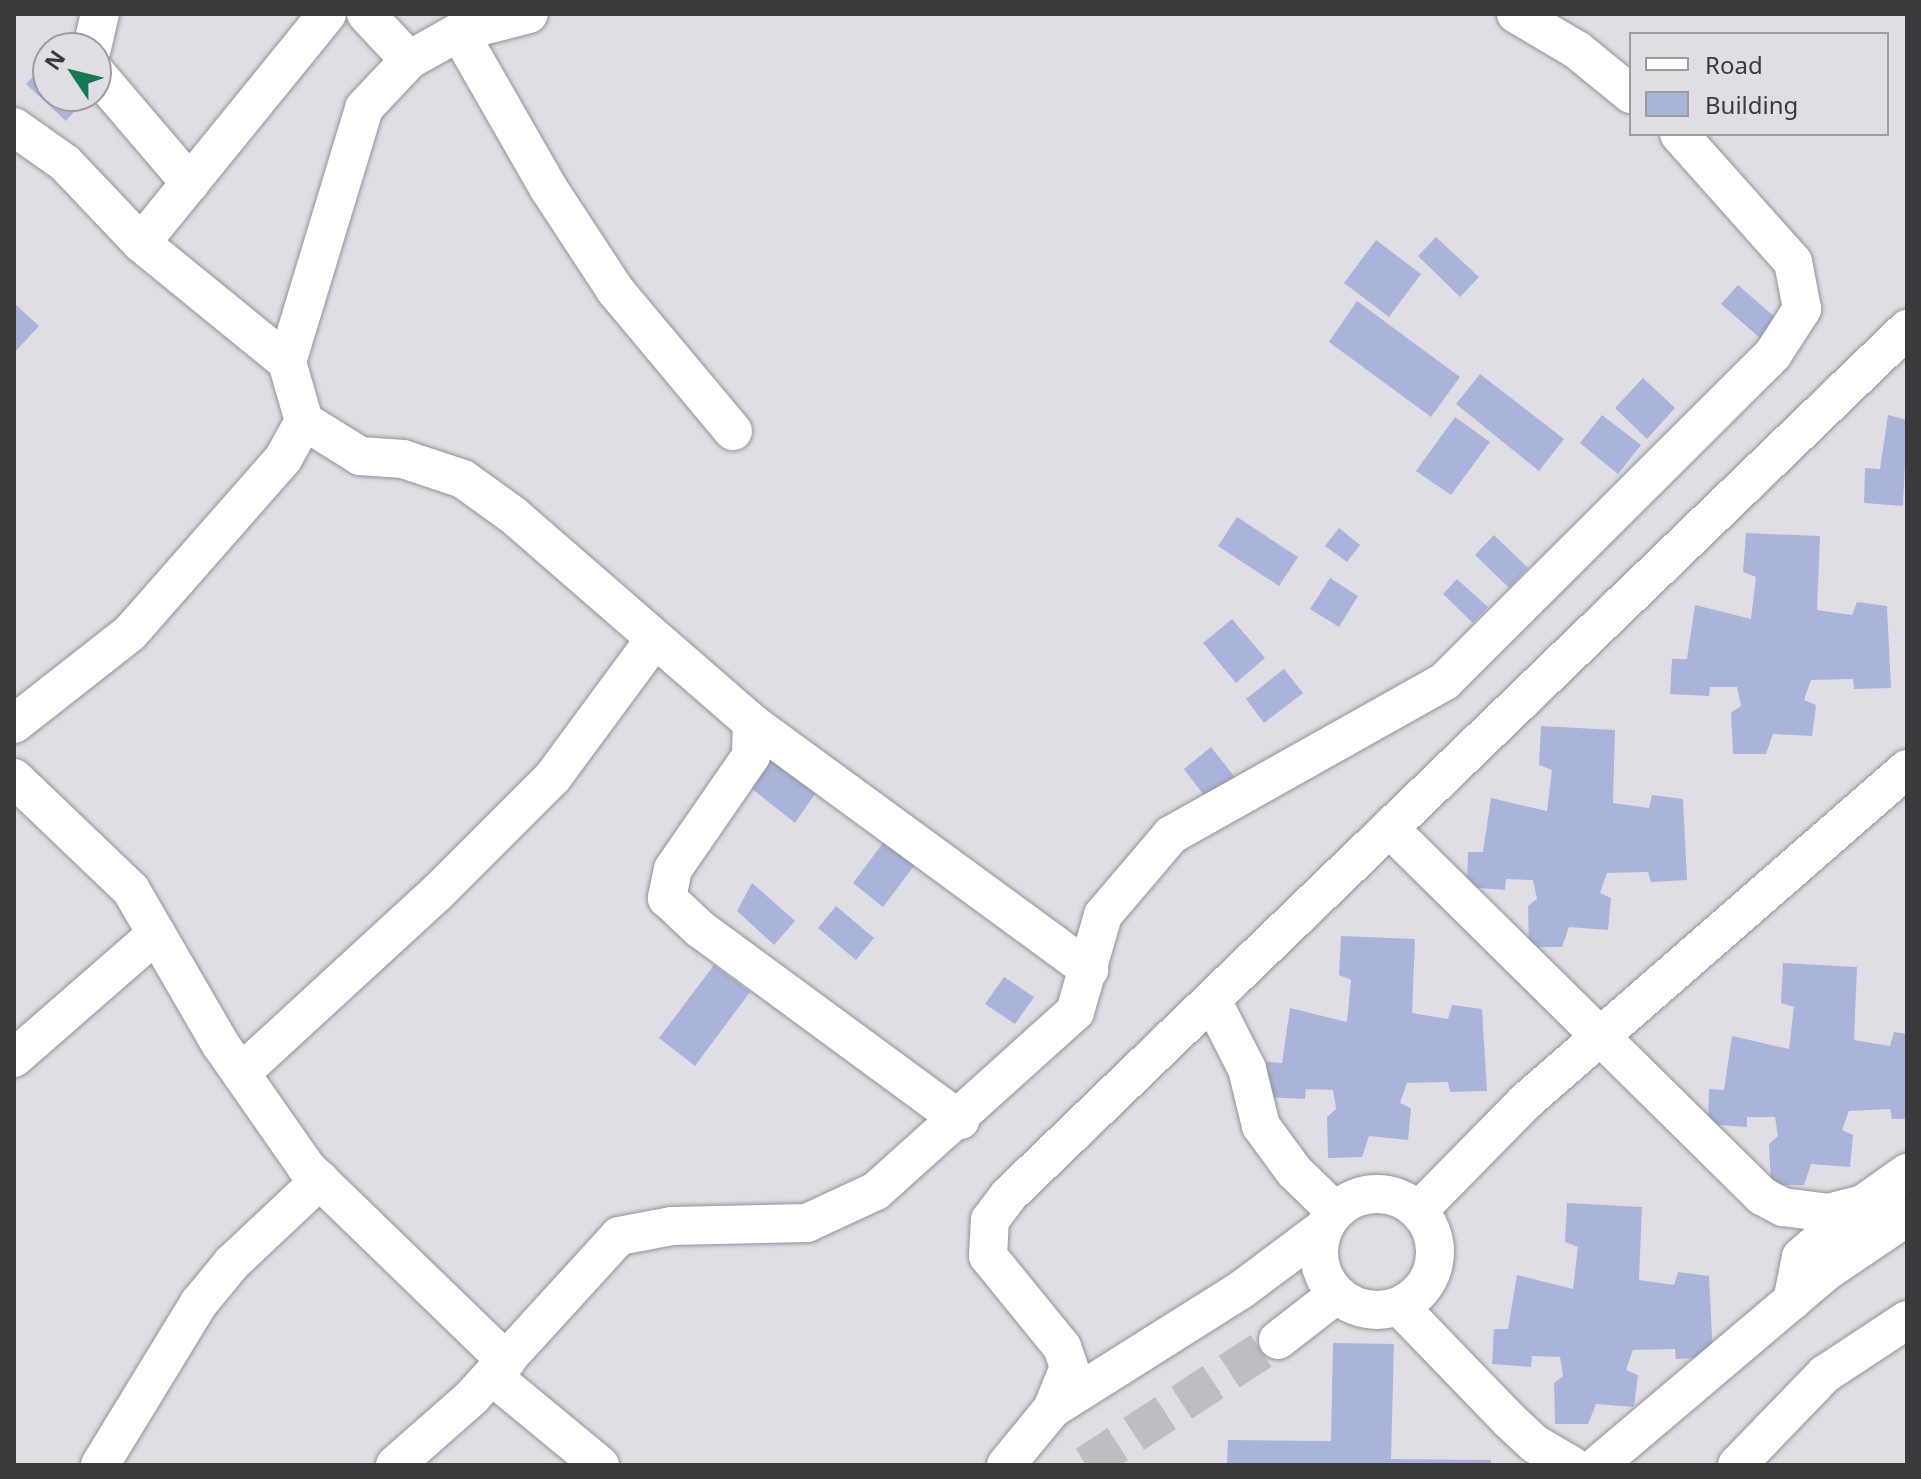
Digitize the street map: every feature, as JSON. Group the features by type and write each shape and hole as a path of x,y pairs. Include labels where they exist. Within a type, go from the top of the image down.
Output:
{"street":[{"path":"141,243 327,14"},
{"path":"366,14 409,60"},
{"path":"529,14 459,32 409,60 364,108 287,362 304,421 360,456 403,459 463,479 513,515 752,723 1089,970"},
{"path":"1516,14 1577,50 1629,92"},
{"path":"459,32 549,189 615,290 733,431"},
{"path":"112,92 190,183"},
{"path":"15,128 65,163 141,243 287,362"},
{"path":"395,1465 499,1369 619,1236 672,1226 807,1223 876,1191 960,1120 1075,1012 1103,915 1171,835 1445,681 1773,354 1802,309 1793,262 1681,136"},
{"path":"1006,1465 1052,1409 1069,1367 1062,1347 988,1256 990,1220 1009,1195 1213,1002 1907,329"},
{"path":"14,724 130,633 283,459 304,421"},
{"path":"241,1073 437,893 553,777 654,640"},
{"path":"752,723 751,756 673,869 667,898 700,929 960,1120"},
{"path":"1419,1210 1525,1102 1907,769"},
{"path":"14,778 131,890 241,1073 320,1180 499,1369 600,1465"},
{"path":"1390,829 1762,1196 1783,1207 1828,1213 1863,1204"},
{"path":"14,1058 156,934"},
{"path":"1213,1002 1247,1069 1261,1126 1330,1220"},
{"path":"1792,1301 1801,1257 1863,1204 1907,1173"},
{"path":"100,1465 199,1303 232,1263 320,1180"},
{"path":"1052,1409 1241,1290 1354,1198 1377,1193 1400,1198 1419,1210 1432,1229 1436,1252 1432,1274 1419,1294 1400,1307 1378,1311 1355,1307 1336,1295 1323,1276 1318,1253 1330,1220"},
{"path":"1598,1465 1792,1301 1907,1217"},
{"path":"1278,1340 1336,1295"},
{"path":"1400,1307 1518,1428 1571,1465"},
{"path":"1737,1465 1825,1374 1907,1320"}],"building":[{"path":"56,112 74,112 66,121"},
{"path":"1436,237 1479,277 1460,297 1418,256"},
{"path":"1376,240 1421,274 1389,317 1344,283"},
{"path":"1738,285 1777,319 1760,338 1721,304"},
{"path":"1357,301 1460,377 1431,417 1329,342"},
{"path":"14,303 39,326 14,353"},
{"path":"1480,374 1564,439 1539,471 1456,404"},
{"path":"1643,378 1675,408 1647,439 1615,408"},
{"path":"1602,415 1641,445 1618,474 1580,443"},
{"path":"1888,415 1907,420 1903,506 1864,503 1865,468 1880,469"},
{"path":"1455,417 1490,442 1451,495 1416,471"},
{"path":"1237,517 1298,557 1279,586 1218,546"},
{"path":"1339,528 1360,545 1347,562 1325,546"},
{"path":"1746,533 1820,536 1817,610 1852,615 1857,602 1887,606 1891,688 1854,689 1853,679 1811,680 1804,700 1816,705 1812,736 1773,734 1766,754 1733,754 1731,713 1741,706 1737,687 1710,687 1709,696 1670,694 1672,659 1687,659 1695,605 1751,619 1756,577 1743,572"},
{"path":"1494,535 1528,568 1509,588 1475,555"},
{"path":"1330,578 1358,596 1339,627 1310,609"},
{"path":"1457,579 1488,607 1473,623 1443,594"},
{"path":"1232,619 1265,658 1236,683 1203,643"},
{"path":"1284,669 1303,693 1264,723 1246,699"},
{"path":"1541,726 1615,730 1613,803 1649,808 1652,795 1683,799 1687,880 1651,882 1648,872 1607,873 1600,893 1611,898 1608,930 1569,927 1562,947 1529,947 1528,906 1537,899 1533,880 1506,879 1505,890 1467,887 1468,852 1483,852 1491,798 1547,811 1552,770 1539,765"},
{"path":"1211,747 1237,780 1209,802 1184,769"},
{"path":"773,756 817,791 795,823 751,788"},
{"path":"886,839 917,862 883,907 853,883"},
{"path":"752,883 795,921 774,945 737,911"},
{"path":"836,906 874,938 856,960 818,928"},
{"path":"1341,936 1415,939 1412,1013 1448,1019 1452,1005 1482,1009 1487,1091 1450,1092 1448,1082 1407,1083 1400,1103 1411,1108 1408,1140 1369,1136 1362,1157 1328,1158 1327,1117 1336,1109 1333,1090 1306,1089 1305,1099 1266,1097 1267,1062 1282,1063 1290,1008 1347,1022 1351,980 1339,975"},
{"path":"1783,963 1857,967 1854,1040 1890,1046 1894,1032 1907,1034 1907,1119 1892,1119 1890,1109 1849,1111 1842,1130 1853,1135 1850,1167 1811,1164 1804,1185 1771,1185 1769,1144 1778,1136 1775,1117 1747,1117 1747,1127 1708,1124 1709,1089 1724,1090 1732,1036 1789,1049 1794,1007 1781,1003"},
{"path":"714,965 750,992 695,1066 659,1038"},
{"path":"1004,977 1034,997 1015,1024 985,1004"},
{"path":"1567,1203 1642,1207 1639,1280 1674,1285 1678,1272 1709,1276 1713,1357 1676,1359 1675,1349 1633,1350 1626,1370 1638,1375 1634,1407 1596,1404 1588,1424 1555,1424 1554,1383 1563,1376 1560,1357 1532,1356 1531,1367 1492,1364 1494,1329 1508,1329 1517,1275 1573,1289 1578,1247 1565,1242"},
{"path":"1333,1343 1394,1344 1391,1459 1491,1460 1491,1465 1227,1465 1228,1440 1331,1441"}],"tunnel":[{"path":"1086,1465 1278,1340"}]}
